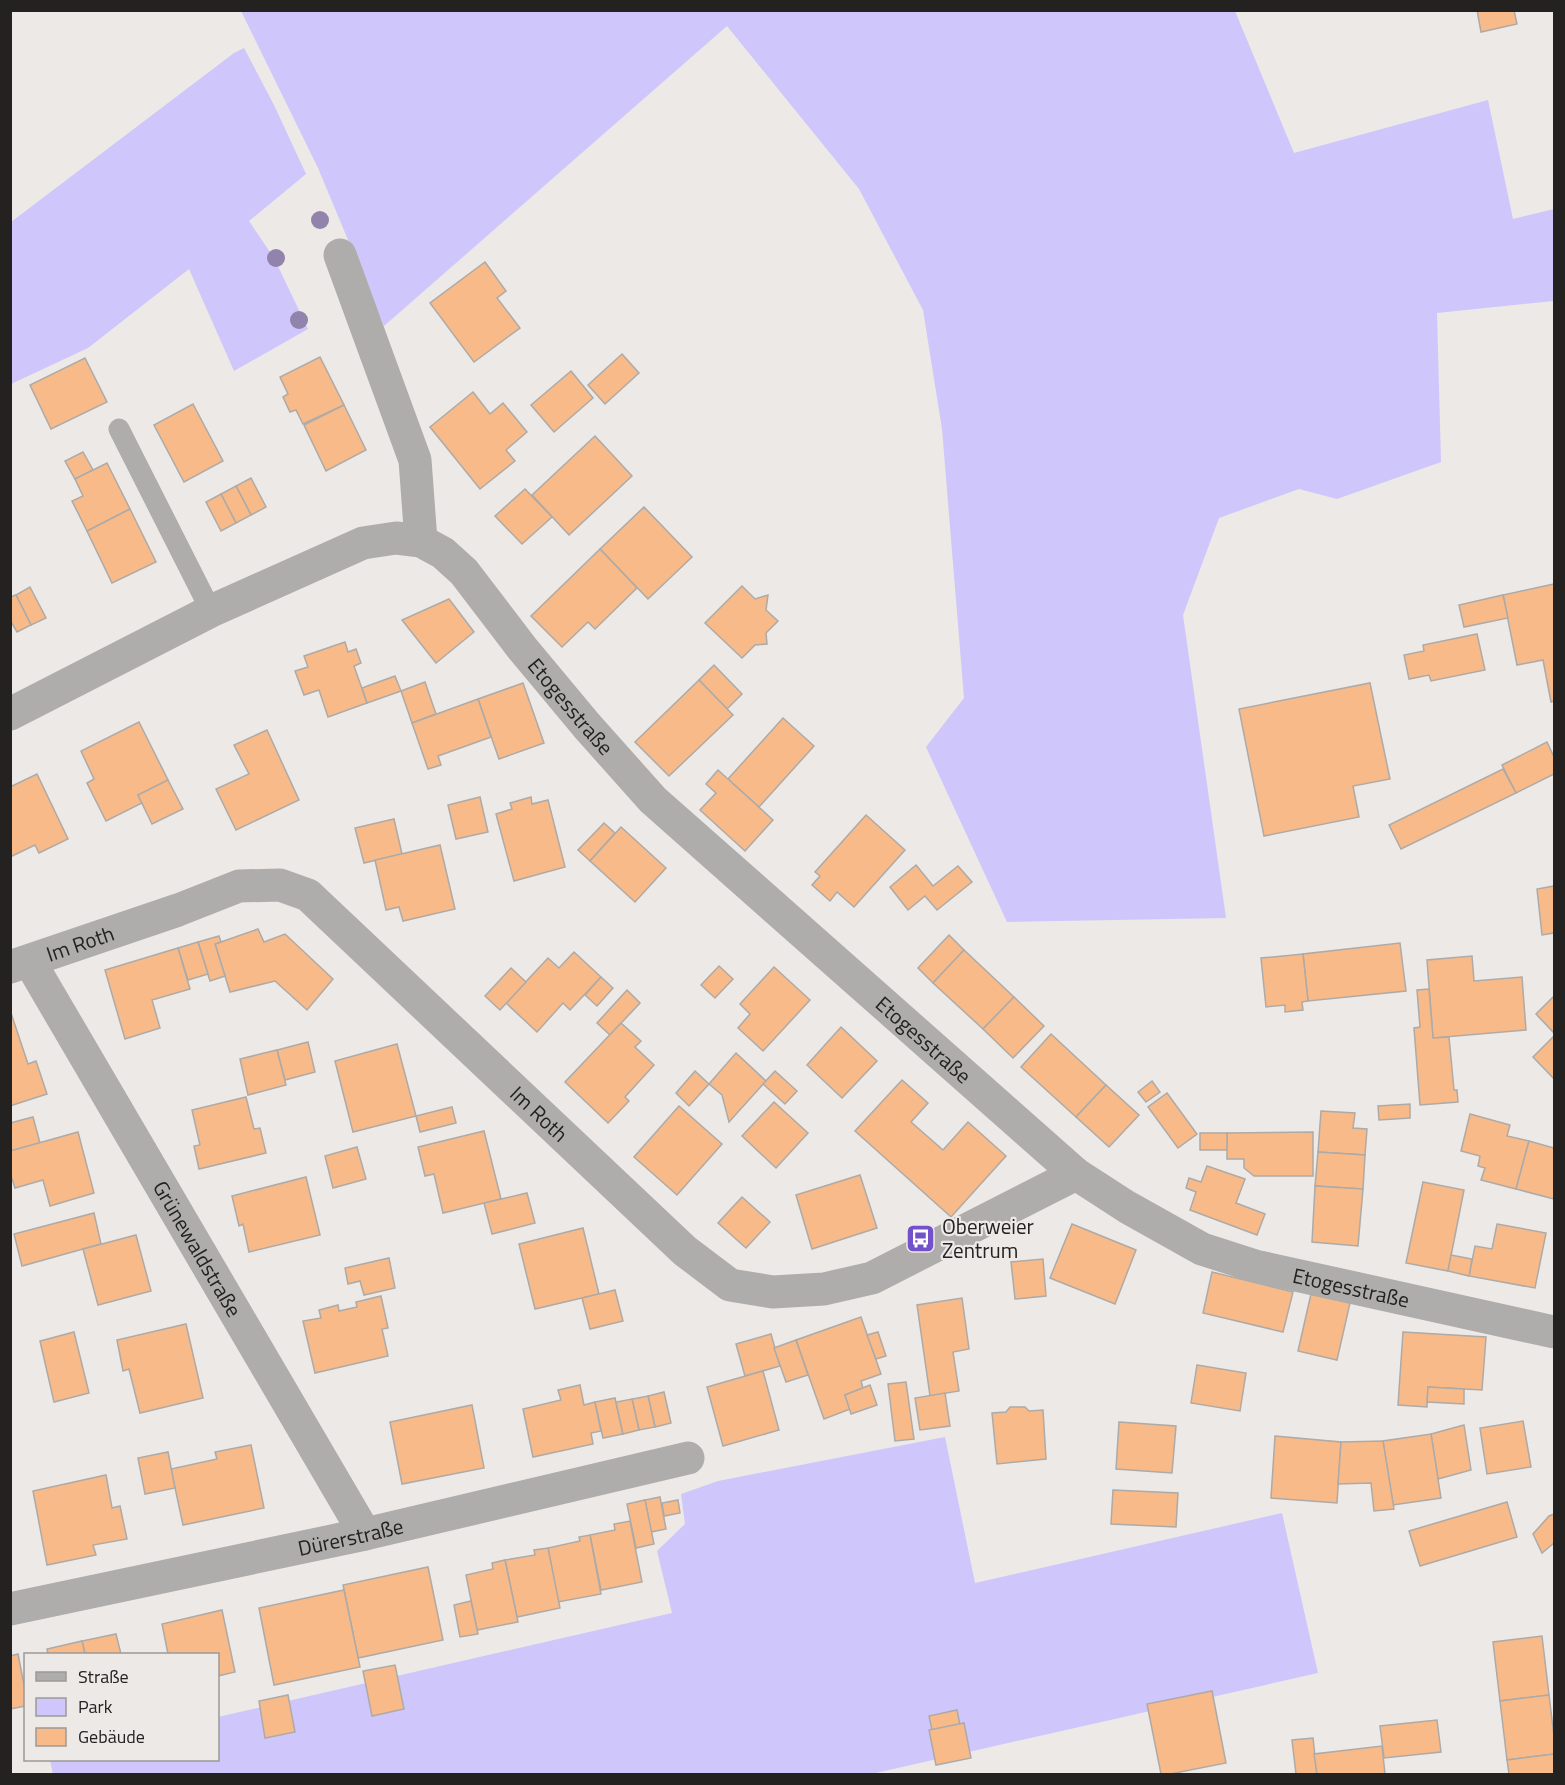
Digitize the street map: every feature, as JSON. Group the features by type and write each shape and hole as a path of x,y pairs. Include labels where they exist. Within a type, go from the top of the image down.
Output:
{"street":[{"path":"340,255 415,460 421,541"},
{"name":"Etogesstraße","path":"10,714 211,611 363,543 396,538 421,541 443,553 464,572 586,726 653,800 1076,1174 1127,1207 1202,1249 1255,1266 1554,1332"},
{"name":"Im Roth","path":"20,964 178,910 239,886 280,885 308,895 686,1251 730,1285 773,1292 824,1289 872,1278 1076,1174"},
{"name":"Grünewaldstraße","path":"20,964 365,1534"},
{"name":"Dürerstraße","path":"10,1609 365,1534 688,1458"}],"lane":[{"path":"119,429 211,611"}],"green space":[{"path":"241,11 1235,11 1294,153 1488,100 1513,219 1554,209 1554,301 1437,313 1441,462 1337,499 1299,489 1219,518 1183,615 1226,918 1007,922 926,747 964,698 942,429 923,310 859,189 727,26 384,326 318,168"},
{"path":"244,48 306,174 249,221 274,258 308,329 234,371 189,269 88,348 11,384 11,222 234,53"},
{"path":"945,1437 975,1583 1282,1513 1318,1673 871,1774 53,1774 50,1761 219,1761 219,1717 672,1613 657,1551 685,1524 681,1494 718,1481"}],"building":[{"path":"1477,10 1514,10 1517,24 1481,32"},
{"path":"485,262 506,291 497,298 520,328 474,362 430,303"},
{"path":"622,354 639,373 605,404 588,385"},
{"path":"320,357 344,405 303,424 296,410 290,412 283,397 288,394 280,377"},
{"path":"85,358 107,402 51,429 30,385"},
{"path":"571,371 593,398 554,432 531,405"},
{"path":"473,392 490,414 503,403 527,432 506,450 515,461 480,489 430,427"},
{"path":"193,404 223,461 184,482 154,425"},
{"path":"344,405 366,450 326,471 304,425"},
{"path":"595,436 632,476 569,535 532,495"},
{"path":"83,452 93,470 75,479 65,461"},
{"path":"107,463 130,509 87,531 72,501 83,496 75,479"},
{"path":"251,478 266,507 251,515 236,486"},
{"path":"236,486 251,515 236,523 221,494"},
{"path":"525,489 552,517 522,544 495,516"},
{"path":"221,494 236,523 221,531 206,502"},
{"path":"644,507 692,557 648,599 600,549"},
{"path":"130,509 156,562 112,583 87,531"},
{"path":"600,549 637,588 595,629 588,622 562,647 531,616"},
{"path":"1554,584 1554,701 1551,702 1543,660 1517,665 1503,595"},
{"path":"742,586 755,599 768,595 766,610 778,621 766,633 767,644 755,645 742,658 705,623"},
{"path":"30,587 46,618 31,625 16,595"},
{"path":"16,595 31,625 17,632 10,620 10,597"},
{"path":"1503,595 1508,618 1464,627 1459,605"},
{"path":"449,599 474,632 436,663 402,620"},
{"path":"1477,634 1485,670 1431,681 1429,675 1409,679 1404,655 1424,651 1423,645"},
{"path":"345,642 348,652 356,649 361,663 354,666 367,703 328,717 319,690 304,695 295,671 308,667 304,656"},
{"path":"714,665 742,694 727,709 699,680"},
{"path":"395,676 401,691 367,703 362,688"},
{"path":"699,680 733,715 669,776 635,742"},
{"path":"425,682 436,714 412,723 401,691"},
{"path":"523,683 544,743 499,759 478,699"},
{"path":"1370,683 1390,779 1353,786 1359,817 1264,836 1239,709"},
{"path":"478,699 491,737 438,756 441,765 428,769 412,723"},
{"path":"783,718 814,746 759,807 728,779"},
{"path":"139,722 168,780 138,795 142,803 106,821 87,783 94,779 81,751"},
{"path":"267,730 299,800 236,830 216,789 249,774 234,745"},
{"path":"1547,742 1554,757 1554,774 1516,793 1502,765"},
{"path":"1503,769 1516,793 1401,849 1389,825"},
{"path":"718,770 773,820 745,851 700,810 716,793 706,784"},
{"path":"37,774 68,839 39,853 35,845 10,857 10,787"},
{"path":"168,780 183,809 152,824 138,795"},
{"path":"480,797 488,832 456,839 448,805"},
{"path":"531,797 532,804 548,800 565,867 514,881 496,814 512,809 510,803"},
{"path":"866,815 905,850 854,907 837,892 830,901 812,885 820,876 815,872"},
{"path":"394,819 402,854 364,863 355,828"},
{"path":"604,823 615,833 590,861 578,850"},
{"path":"621,827 666,868 635,902 590,861"},
{"path":"440,845 455,909 403,921 399,907 386,910 375,860"},
{"path":"916,865 933,886 958,866 972,882 937,910 925,896 908,910 890,887"},
{"path":"1554,886 1554,933 1542,935 1537,889"},
{"path":"258,929 264,942 285,934 333,979 307,1010 275,981 230,992 215,944"},
{"path":"949,935 964,950 933,983 918,968"},
{"path":"219,936 221,942 215,944 225,976 210,981 198,942"},
{"path":"198,942 208,974 188,980 178,948"},
{"path":"1400,943 1406,991 1308,1001 1303,954"},
{"path":"178,948 190,989 152,1000 160,1028 125,1039 105,970"},
{"path":"964,950 1014,997 983,1029 933,983"},
{"path":"574,952 601,977 570,1010 563,1003 537,1032 506,1003 548,958 559,968"},
{"path":"1303,954 1308,1001 1302,1002 1303,1010 1285,1012 1285,1005 1266,1007 1261,958"},
{"path":"1472,956 1474,981 1522,977 1526,1030 1433,1038 1427,960"},
{"path":"719,966 733,979 715,998 701,985"},
{"path":"774,967 810,1000 763,1051 738,1028 750,1014 740,1004"},
{"path":"511,968 526,982 500,1010 485,996"},
{"path":"601,977 613,988 597,1006 585,995"},
{"path":"1429,989 1433,1038 1449,1037 1454,1090 1457,1090 1458,1102 1420,1105 1414,1028 1420,1027 1417,990"},
{"path":"627,990 640,1003 610,1035 597,1023"},
{"path":"1554,996 1554,1033 1536,1014"},
{"path":"1014,997 1044,1026 1013,1058 983,1029"},
{"path":"10,1010 28,1064 36,1061 47,1094 10,1106"},
{"path":"621,1023 641,1041 635,1047 654,1065 625,1097 629,1101 608,1123 565,1082"},
{"path":"841,1027 877,1061 842,1098 807,1065"},
{"path":"1051,1034 1106,1085 1076,1117 1021,1067"},
{"path":"1554,1036 1554,1079 1533,1057"},
{"path":"308,1042 315,1072 285,1080 277,1050"},
{"path":"397,1044 416,1116 353,1132 335,1061"},
{"path":"277,1050 286,1085 248,1095 240,1059"},
{"path":"736,1053 766,1081 729,1122 722,1095 709,1084"},
{"path":"695,1071 709,1084 689,1106 676,1093"},
{"path":"775,1071 797,1091 785,1104 763,1084"},
{"path":"902,1080 928,1103 911,1122 943,1150 968,1122 1006,1156 951,1217 855,1131"},
{"path":"1152,1081 1160,1092 1146,1102 1138,1092"},
{"path":"1106,1085 1139,1115 1109,1147 1076,1117"},
{"path":"1167,1093 1197,1134 1178,1148 1148,1107"},
{"path":"246,1097 254,1129 260,1128 266,1153 199,1169 194,1146 200,1145 192,1110"},
{"path":"774,1102 808,1133 776,1168 742,1136"},
{"path":"1410,1104 1410,1118 1379,1120 1378,1106"},
{"path":"679,1106 722,1144 677,1195 634,1157"},
{"path":"452,1107 456,1123 420,1132 416,1116"},
{"path":"1321,1111 1355,1113 1353,1128 1367,1129 1365,1155 1318,1152"},
{"path":"1470,1114 1510,1125 1507,1136 1529,1141 1516,1189 1481,1180 1485,1168 1478,1166 1480,1156 1461,1151"},
{"path":"33,1117 40,1143 10,1151 10,1123"},
{"path":"484,1131 501,1199 443,1213 434,1174 425,1176 418,1147"},
{"path":"78,1132 94,1193 50,1206 43,1180 15,1188 10,1173 10,1151"},
{"path":"1313,1132 1313,1176 1254,1176 1244,1168 1244,1159 1227,1159 1227,1133"},
{"path":"1200,1133 1227,1133 1227,1150 1200,1150"},
{"path":"1529,1141 1554,1148 1554,1199 1516,1189"},
{"path":"357,1147 366,1179 333,1188 325,1156"},
{"path":"1318,1152 1365,1155 1363,1189 1315,1186"},
{"path":"1207,1166 1245,1179 1236,1203 1265,1214 1257,1235 1190,1210 1196,1192 1186,1188 1189,1178 1201,1182"},
{"path":"860,1175 877,1228 812,1249 796,1195"},
{"path":"306,1177 320,1235 249,1252 243,1224 239,1226 232,1196"},
{"path":"1423,1182 1464,1190 1448,1271 1406,1263"},
{"path":"1315,1186 1363,1189 1358,1246 1312,1242"},
{"path":"527,1193 535,1223 492,1234 484,1203"},
{"path":"742,1197 770,1222 746,1248 718,1223"},
{"path":"94,1213 101,1244 22,1266 14,1234"},
{"path":"1072,1224 1136,1250 1115,1304 1050,1278"},
{"path":"1497,1224 1546,1233 1535,1288 1469,1276 1475,1246 1492,1249"},
{"path":"583,1228 599,1294 535,1309 519,1244"},
{"path":"136,1235 151,1291 98,1305 83,1249"},
{"path":"1451,1255 1472,1259 1469,1276 1448,1271"},
{"path":"389,1258 395,1288 364,1295 360,1281 348,1284 345,1268"},
{"path":"1043,1259 1046,1296 1015,1299 1011,1262"},
{"path":"1212,1272 1293,1292 1283,1332 1203,1313"},
{"path":"615,1290 623,1321 590,1329 582,1298"},
{"path":"1311,1294 1350,1303 1337,1360 1298,1351"},
{"path":"381,1296 388,1328 382,1329 388,1356 315,1373 303,1321 321,1318 319,1310 338,1305 339,1311 357,1307 356,1302"},
{"path":"962,1298 969,1349 953,1352 959,1391 930,1396 917,1305"},
{"path":"861,1317 881,1374 861,1381 863,1388 845,1395 850,1409 824,1419 796,1340"},
{"path":"186,1324 203,1398 140,1413 129,1369 123,1371 117,1340"},
{"path":"74,1332 89,1393 54,1402 40,1341"},
{"path":"878,1332 886,1356 876,1359 867,1335"},
{"path":"1403,1332 1486,1337 1482,1390 1428,1387 1427,1407 1398,1405"},
{"path":"771,1334 780,1366 745,1376 736,1344"},
{"path":"796,1340 808,1375 786,1382 774,1348"},
{"path":"1197,1365 1246,1373 1240,1411 1191,1403"},
{"path":"763,1371 779,1430 723,1446 707,1387"},
{"path":"906,1382 914,1439 895,1441 888,1384"},
{"path":"580,1385 584,1405 595,1402 601,1431 591,1433 593,1444 533,1457 523,1409 561,1400 558,1390"},
{"path":"870,1385 877,1405 851,1414 845,1395"},
{"path":"1428,1387 1464,1389 1464,1404 1427,1402"},
{"path":"664,1392 671,1423 655,1427 648,1396"},
{"path":"945,1393 950,1426 920,1430 915,1398"},
{"path":"648,1396 655,1427 639,1430 632,1399"},
{"path":"615,1398 623,1434 603,1438 595,1402"},
{"path":"632,1399 639,1430 623,1434 616,1402"},
{"path":"472,1405 484,1468 402,1484 390,1422"},
{"path":"1010,1407 1025,1407 1029,1411 1043,1410 1046,1459 997,1464 992,1413 1006,1412"},
{"path":"1523,1421 1531,1467 1487,1474 1480,1428"},
{"path":"1119,1422 1176,1426 1172,1473 1116,1469"},
{"path":"1464,1425 1471,1470 1438,1479 1431,1434"},
{"path":"1431,1434 1441,1498 1393,1505 1383,1441"},
{"path":"1275,1436 1341,1442 1337,1503 1271,1498"},
{"path":"1383,1441 1394,1509 1374,1511 1371,1483 1338,1484 1341,1442"},
{"path":"251,1445 264,1508 183,1525 171,1469 217,1459 215,1452"},
{"path":"168,1452 175,1488 145,1494 138,1458"},
{"path":"106,1475 112,1508 120,1506 127,1539 93,1545 96,1555 47,1565 33,1491"},
{"path":"1113,1490 1178,1493 1176,1527 1111,1524"},
{"path":"660,1497 666,1529 651,1532 645,1500"},
{"path":"645,1500 654,1544 636,1548 627,1504"},
{"path":"678,1500 680,1513 664,1516 662,1503"},
{"path":"1507,1502 1517,1537 1420,1566 1409,1531"},
{"path":"1554,1514 1554,1543 1542,1553 1533,1534 1549,1516"},
{"path":"630,1521 642,1582 601,1590 590,1535 615,1530 614,1524"},
{"path":"590,1535 601,1594 558,1602 548,1548 580,1541 579,1537"},
{"path":"548,1548 560,1608 517,1617 505,1560 535,1555 534,1550"},
{"path":"505,1560 518,1622 477,1630 466,1575 493,1569 492,1563"},
{"path":"428,1567 443,1640 358,1658 343,1585"},
{"path":"344,1590 360,1667 274,1685 259,1608"},
{"path":"471,1601 478,1634 460,1637 454,1605"},
{"path":"222,1610 235,1672 219,1676 219,1653 168,1653 162,1624"},
{"path":"116,1634 121,1653 85,1653 82,1641"},
{"path":"1542,1636 1549,1695 1500,1701 1493,1642"},
{"path":"82,1641 85,1653 48,1653 47,1649"},
{"path":"18,1654 24,1685 24,1706 10,1709 10,1656"},
{"path":"395,1665 404,1709 372,1716 363,1671"},
{"path":"1212,1691 1226,1763 1161,1774 1147,1704"},
{"path":"288,1695 295,1732 265,1738 259,1701"},
{"path":"1549,1695 1554,1754 1507,1760 1500,1701"},
{"path":"957,1710 960,1725 932,1730 929,1716"},
{"path":"1437,1720 1441,1752 1384,1758 1380,1726"},
{"path":"964,1723 971,1758 936,1765 929,1730"},
{"path":"1313,1738 1317,1774 1296,1774 1292,1740"},
{"path":"1382,1746 1385,1774 1317,1774 1314,1754"},
{"path":"1554,1754 1554,1774 1509,1774 1507,1760"}],"place":[{"name":"Oberweier Zentrum","path":"921,1238"}]}
